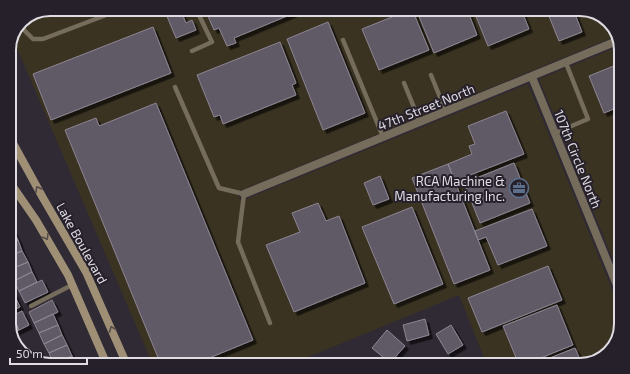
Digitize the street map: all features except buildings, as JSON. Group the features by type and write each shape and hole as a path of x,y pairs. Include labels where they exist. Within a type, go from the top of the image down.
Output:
{"street":[{"name":"47th Street North","path":"244,194 613,43"},
{"name":"107th Circle North","path":"532,77 614,277"},
{"name":"Lake Boulevard","path":"16,149 86,272 124,358"},
{"path":"16,191 36,220 68,276 104,358"}],"lane":[{"path":"23,29 33,39 43,39 104,16"},
{"path":"192,51 212,42 199,16"},
{"path":"343,40 383,138"},
{"path":"555,133 588,119 566,62"},
{"path":"431,75 446,112"},
{"path":"404,83 420,122"},
{"path":"176,87 219,188 244,194 238,242 270,323"},
{"path":"31,306 72,285"}],"shaded area":[{"path":"50,16 580,16 589,17 604,26 612,38 237,192 241,201 528,84 614,294 613,333 604,348 589,357 580,358 484,358 459,295 306,358 150,358 16,46 17,41 23,29 28,24 39,18"},
{"path":"614,48 614,262 539,79"}],"place":[{"name":"RCA Machine & Manufacturing Inc.","path":"519,188"}]}
